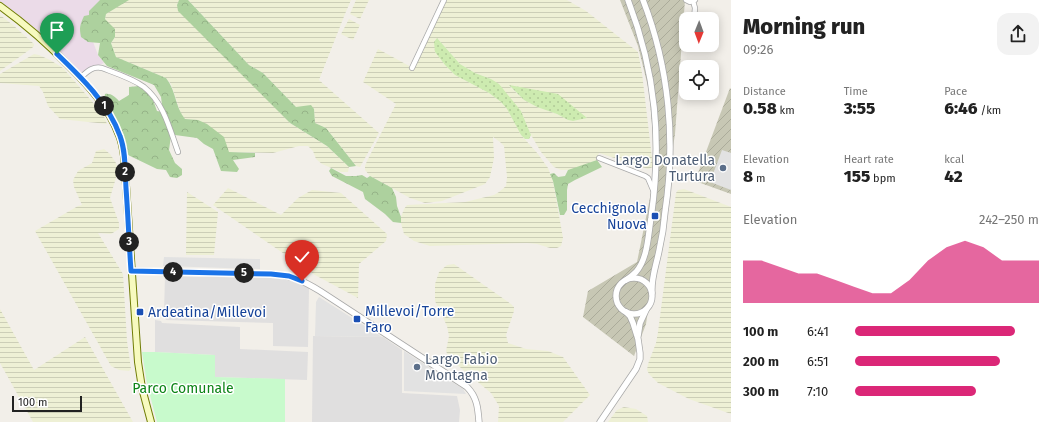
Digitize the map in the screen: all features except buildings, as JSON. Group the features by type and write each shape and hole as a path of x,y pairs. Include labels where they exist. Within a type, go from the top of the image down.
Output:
{"main road":[{"path":"0,6 39,38 80,78 103,105 116,127 121,141 125,170 139,370 151,422"}],"street":[{"path":"412,68 444,0"},
{"path":"600,422 638,365 640,353 638,339 630,316 619,306 616,294 621,284 635,273 644,256 654,192 656,164 656,123 650,75 641,35 628,0"},
{"path":"638,339 640,323 652,299 651,284 659,251 667,201 670,134 667,96 660,57 643,0"},
{"path":"686,0 690,2 694,1 695,12"},
{"path":"80,78 92,68 96,67 102,68 145,88 161,107 178,152"},
{"path":"598,158 645,176 648,178 654,192"},
{"path":"645,176 651,173 656,164"},
{"path":"131,271 271,274 289,276 302,281 320,291 467,387 472,392 476,401 479,422"},
{"path":"626,280 634,278 640,279 649,286 652,293"},
{"path":"626,312 638,313 646,309"}],"shaded area":[{"path":"0,0 106,0 87,26 98,55 104,63 80,74 37,30 0,2"},
{"path":"128,0 179,0 177,5 290,123 327,146 349,167 348,172 341,172 322,164 316,159 313,151 308,146 299,146 273,153 229,152 198,120 185,119 181,114 171,84 166,78 116,57 111,43 115,37 105,19 106,14"},
{"path":"188,0 351,0 319,80 379,133 360,167 356,166 326,128 315,123 314,109 296,107 263,73 249,65"},
{"path":"356,0 369,0 360,19 350,14"},
{"path":"445,0 567,0 586,11 638,52 642,73 653,167 648,169 599,153 597,160 573,169 561,170 554,167 541,152 531,135 521,111 491,79 475,73 460,64 437,38 435,52 445,65 455,75 489,93 501,102 507,109 521,135 548,168 553,181 563,238 561,246 557,248 527,243 430,246 414,241 404,234 401,223 401,217 407,205 465,202 494,195 506,186 507,177 504,146 493,137 494,158 490,177 485,184 442,201 425,203 410,198 370,176 365,170 365,166 396,104 363,82 378,49 413,68","holes":["509,86 587,118 573,121 568,120 524,100"]},
{"path":"620,0 685,0 684,12 679,12 679,52 681,52 681,60 679,60 675,134 646,324 634,356 583,317 588,291 637,262 656,168 649,91 638,46"},
{"path":"0,15 34,44 34,46 0,71"},
{"path":"349,19 360,25 353,40 341,34"},
{"path":"34,54 50,60 63,68 103,114 107,124 60,119 48,106 39,86 0,83 0,74"},
{"path":"730,88 731,89 731,194 695,181"},
{"path":"104,149 110,154 116,163 118,171 110,198 119,223 119,229 111,234 98,233 123,274 127,341 131,369 129,371 119,370 111,366 35,231 82,205 74,187 73,180 78,171 92,163 96,151"},
{"name":"Largo Donatella Turtura","path":"722,150 731,153 731,190 710,182"},
{"path":"228,188 281,215 298,198 312,190 341,193 387,234 386,241 359,264 358,298 315,275 213,205"},
{"path":"684,189 731,207 731,414 689,399 658,383 647,370 658,332 676,193 678,190"},
{"path":"187,192 218,212 214,255 186,255"},
{"path":"164,257 260,259 260,269 163,266"},
{"path":"454,264 514,307 506,335 508,343 526,349 548,351 563,357 590,395 563,422 498,422 499,406 491,393 449,358 446,351 449,336 447,326 435,301 435,284 439,272 447,265"},
{"path":"165,276 277,278 295,282 309,288 308,347 273,346 273,323 166,320 164,313"},
{"path":"319,297 382,337 315,336 316,302"},
{"path":"0,309 34,370 85,337 133,422 33,422 0,363"},
{"path":"155,320 161,321 162,323 240,327 240,349 308,352 307,380 215,377 215,355 155,352"},
{"path":"313,336 383,337 402,350 402,393 457,396 460,410 459,422 312,422"},
{"name":"Largo Fabio Montagna","path":"404,351 463,389 466,394 404,391"},
{"path":"624,407 636,409 647,416 648,422 608,422 617,410"}],"green space":[{"path":"100,0 129,0 106,14 105,19 115,29 115,37 111,43 116,57 166,78 172,88 179,109 185,119 198,120 207,124 224,137 229,152 255,153 255,157 233,160 239,169 237,172 221,171 213,149 197,138 175,135 171,136 169,150 175,163 182,169 182,175 177,178 170,177 166,170 157,169 128,155 122,131 104,99 105,94 111,95 119,101 129,95 129,87 139,86 150,92 157,111 163,112 161,97 154,85 107,66 98,55 100,43 88,42 81,37 80,26 84,16 89,15 89,11"},
{"path":"179,0 188,0 249,65 263,73 296,107 311,105 314,109 315,123 326,128 356,166 349,167 327,146 290,123 178,11 177,5"},
{"path":"437,38 460,64 499,84 521,111 531,135 529,139 525,139 521,135 507,109 501,102 489,93 455,75 445,65 435,52 434,42"},
{"path":"509,85 558,94 587,118 573,121 568,120 557,114 537,107 524,100"},
{"path":"597,160 602,167 568,184 567,210 564,215 560,215 553,181 550,174 554,173 558,177 565,176 568,170"},
{"path":"331,168 346,176 362,175 367,178 370,176 392,188 396,197 401,223 393,222 365,199 363,192 332,176 329,171"},
{"name":"Parco Comunale","path":"142,352 215,355 215,377 285,379 285,422 157,422 147,384"}],"place":[{"name":"Largo Donatella Turtura","path":"723,168"},
{"name":"Cecchignola Nuova","path":"655,216"},
{"name":"Ardeatina/Millevoi","path":"140,312"},
{"name":"Millevoi/Torre Faro","path":"357,319"},
{"name":"Largo Fabio Montagna","path":"417,367"}],"route":[{"path":"57,54 100,100 118,131 123,148 131,271 271,274 289,276 302,281"}]}
